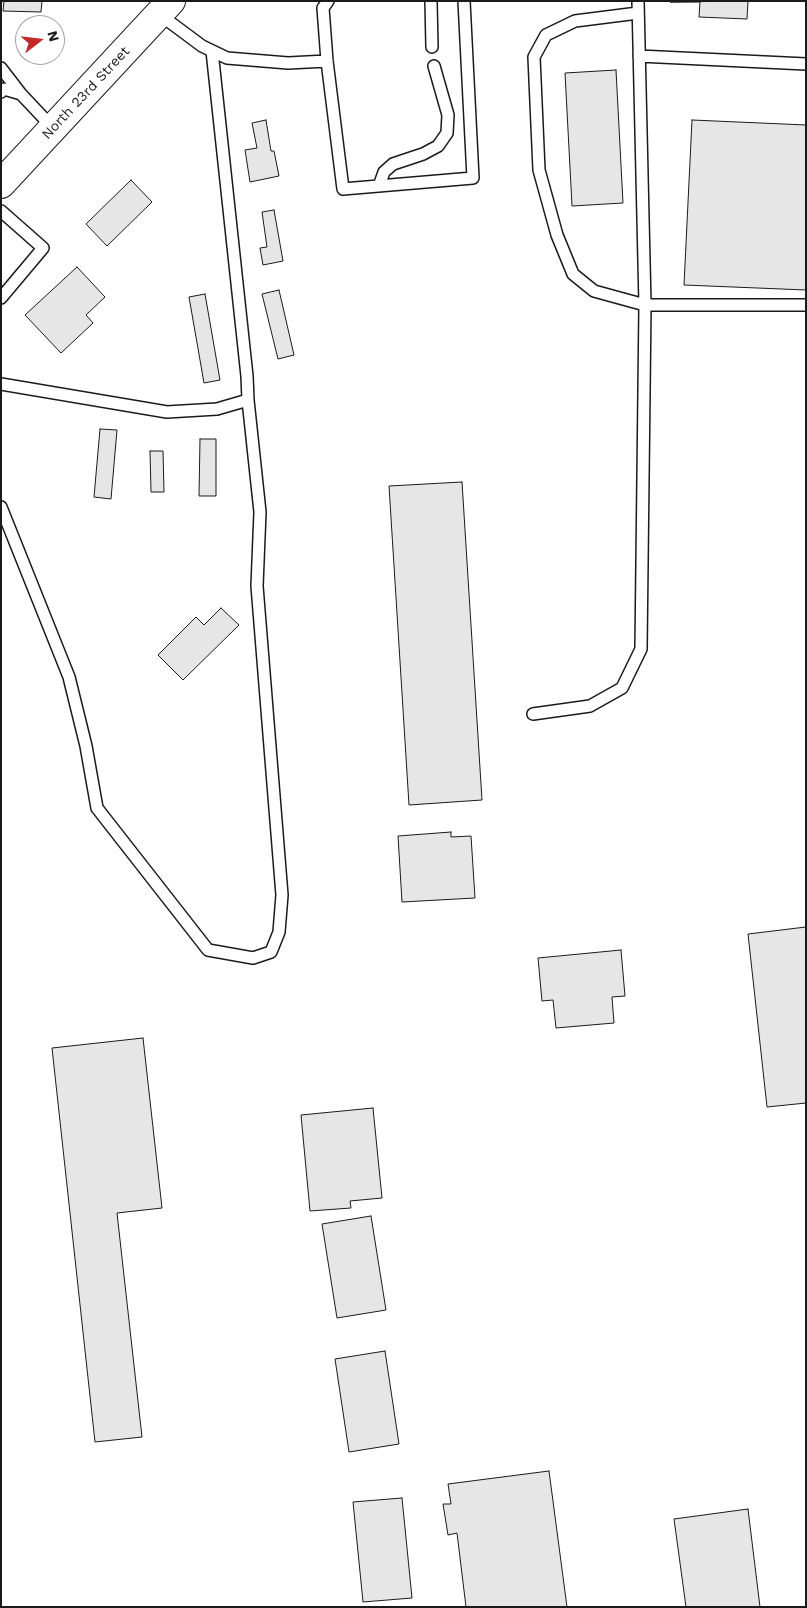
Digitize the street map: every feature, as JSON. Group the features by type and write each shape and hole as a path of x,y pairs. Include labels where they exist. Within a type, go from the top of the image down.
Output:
{"main road":[{"name":"North 23rd Street","path":"1,184 165,8"}],"lane":[{"path":"328,1 323,8 327,61 343,189 473,178 464,1"},
{"path":"431,1 432,47"},
{"path":"533,714 590,706 622,688 641,649 645,305 638,7 575,21 546,35 534,57 539,170 557,235 573,274 594,291 645,305 806,305"},
{"path":"165,8 202,46 227,58 288,63 327,61"},
{"path":"1,508 69,677 86,746 98,808 208,950 253,958 271,952 279,932 282,895 257,586 260,512 212,51"},
{"path":"639,56 806,64"},
{"path":"378,186 384,172 393,164 423,154 438,146 447,133 448,115 434,66"},
{"path":"1,68 21,94 53,129"},
{"path":"1,92 4,89 21,94"},
{"path":"1,211 44,248 1,298"},
{"path":"1,384 167,412 217,409 248,400"}],"building":[{"path":"4,1 42,1 41,12 3,11"},
{"path":"748,1 747,19 699,17 700,2 670,2"},
{"path":"616,70 623,203 572,206 565,73"},
{"path":"266,120 271,151 274,151 279,176 250,182 245,150 257,148 252,123"},
{"path":"692,120 806,125 806,290 684,285"},
{"path":"131,180 152,202 107,246 86,224"},
{"path":"274,210 283,261 263,265 260,248 267,247 262,212"},
{"path":"77,267 105,297 86,315 93,323 61,353 25,315"},
{"path":"279,290 294,355 278,359 262,294"},
{"path":"205,294 220,380 204,383 189,297"},
{"path":"100,429 117,430 111,499 94,497"},
{"path":"200,439 216,439 216,496 199,496"},
{"path":"150,451 163,451 164,492 151,492"},
{"path":"462,482 482,800 409,805 389,486"},
{"path":"221,608 239,625 183,680 158,655 196,617 204,625"},
{"path":"451,832 451,837 471,836 475,898 402,902 398,836"},
{"path":"806,927 806,1103 767,1107 748,934"},
{"path":"621,950 625,996 612,997 614,1023 556,1028 553,1000 542,1001 538,958"},
{"path":"143,1038 162,1208 117,1213 142,1437 95,1442 52,1048"},
{"path":"373,1108 382,1198 350,1201 351,1208 310,1211 301,1115"},
{"path":"371,1216 386,1310 337,1318 322,1224"},
{"path":"385,1351 399,1444 349,1452 335,1359"},
{"path":"549,1471 567,1607 466,1607 457,1533 448,1535 443,1504 451,1504 448,1484"},
{"path":"402,1498 412,1598 363,1602 353,1502"},
{"path":"748,1509 760,1607 686,1607 674,1519"}]}
